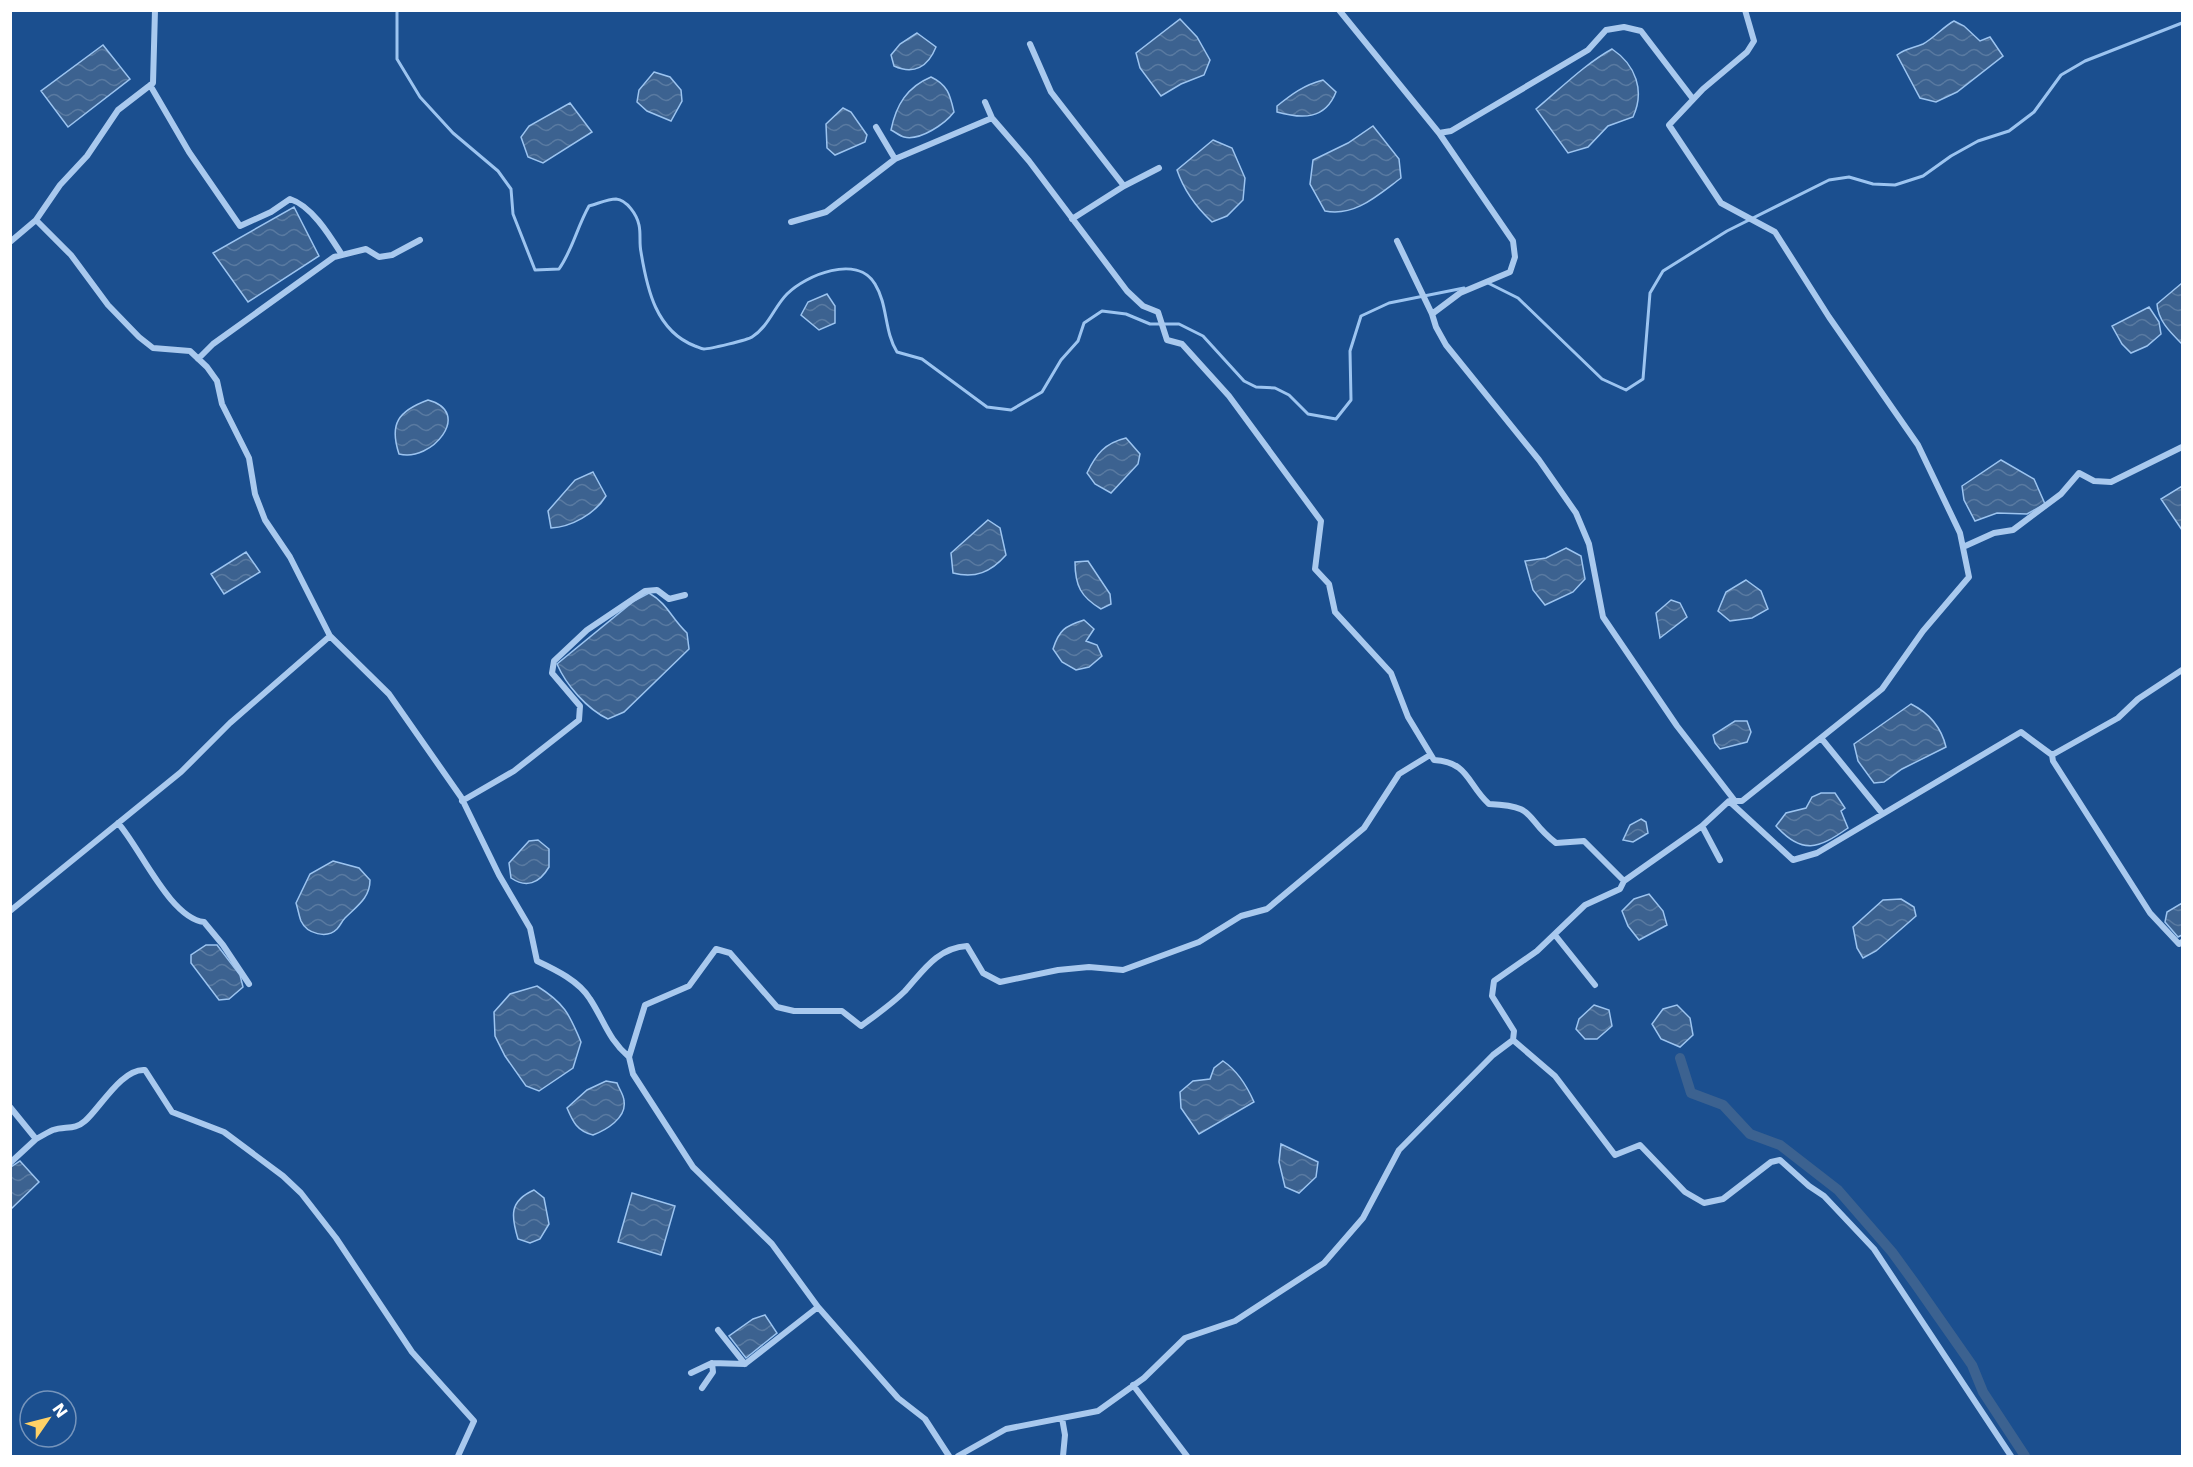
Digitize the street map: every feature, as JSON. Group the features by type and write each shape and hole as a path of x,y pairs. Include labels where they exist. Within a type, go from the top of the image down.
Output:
{"street":[{"path":"10,242 36,220 60,185 87,156 118,110 153,83 155,10"},
{"path":"1340,10 1438,133 1513,241 1515,257 1510,272 1460,293 1432,314"},
{"path":"958,1456 1006,1429 1098,1411 1133,1385 1185,1338 1234,1321 1324,1263 1363,1218 1398,1150 1493,1054 1513,1040 1514,1031 1492,996 1494,981 1555,935 1585,905 1620,889 1624,881 1702,826 1732,801 1742,801 1882,689 1923,631 1969,577 1959,533 1918,445 1829,317 1775,232 1721,202 1669,125 1754,41 1745,10"},
{"path":"1438,133 1451,131 1588,50 1606,30 1624,27 1641,31 1693,99"},
{"path":"1030,44 1052,92 1124,186"},
{"path":"150,85 189,152 240,226 271,212 290,199 299,202 342,255"},
{"path":"985,102 992,118 1029,161 1127,291 1143,306 1158,312 1167,340 1182,344 1229,396 1321,521 1315,569 1329,584 1335,612 1391,673 1408,717 1434,760 1450,761 1469,775 1477,794 1488,804 1512,805 1529,812 1545,835 1556,843 1584,841 1624,881"},
{"path":"790,222 825,212 895,159 992,118"},
{"path":"876,127 895,159"},
{"path":"1072,219 1124,186 1159,168"},
{"path":"36,220 70,255 108,305 139,337 153,348 190,351 217,381 222,404 249,458 255,494 265,520 295,566 330,636 389,694 462,801 499,875 530,928 537,961 562,973 589,997 614,1044 629,1057"},
{"path":"198,359 221,338 334,257 366,249 379,257 392,255 420,240"},
{"path":"1397,241 1446,345 1539,460 1576,513 1589,544 1603,617 1677,726 1732,801 1793,860 1818,853 2021,732 2052,755 2053,761 2151,913 2179,944 2182,942"},
{"path":"1963,547 1994,533 2013,530 2061,494 2079,473 2094,481 2112,482 2182,447"},
{"path":"462,801 514,771 579,720 580,706 552,673 554,661 561,653 587,630 645,591 657,590 669,599 685,595"},
{"path":"10,911 181,772 230,723 330,636"},
{"path":"2052,755 2118,718 2138,699 2182,670"},
{"path":"1821,738 1882,813"},
{"path":"949,1456 925,1419 898,1398 818,1307 772,1244 693,1167 633,1074 629,1057 645,1005 689,986 716,949 730,953 777,1007 794,1011 842,1011 861,1026 905,990 934,960 955,948 967,946 983,973 1000,982 1058,970 1089,967 1123,970 1199,942 1241,916 1267,909 1364,828 1399,774 1430,755"},
{"path":"118,824 172,903 191,921 204,922 223,945 249,984"},
{"path":"1702,826 1720,860"},
{"path":"1555,935 1595,985"},
{"path":"1513,1040 1555,1076 1615,1155 1640,1145 1685,1192 1704,1203 1723,1199 1772,1162 1780,1160 1824,1196 1874,1249 2011,1456"},
{"path":"10,1163 36,1139 54,1130 74,1128 85,1121 99,1102 130,1074 145,1070 172,1112 224,1132 283,1176 312,1206 412,1352 474,1421 458,1456"},
{"path":"10,1107 36,1139"},
{"path":"691,1373 712,1363 745,1364 818,1307"},
{"path":"718,1330 745,1364"},
{"path":"702,1388 713,1372 712,1363"},
{"path":"1133,1385 1187,1456"},
{"path":"1062,1418 1065,1435 1063,1456"}],"water":[{"path":"1180,19 1197,37 1210,60 1204,75 1181,84 1161,96 1140,68 1136,53"},
{"path":"1954,21 1964,26 1980,41 1990,37 2003,56 1957,92 1936,102 1920,98 1897,55 1923,44"},
{"path":"917,33 936,47 929,60 914,69 901,69 894,66 891,55 900,44"},
{"path":"103,45 130,79 68,127 41,91"},
{"path":"1612,49 1627,63 1636,79 1638,98 1633,117 1608,126 1588,147 1568,153 1536,109 1582,69"},
{"path":"654,72 670,77 681,90 682,101 671,121 647,111 637,102 639,90"},
{"path":"931,77 941,83 947,91 954,112 945,122 924,134 910,138 891,130 904,98 915,86"},
{"path":"1323,80 1336,92 1326,108 1304,116 1277,112 1277,106 1293,94 1310,84"},
{"path":"570,103 592,132 543,163 528,157 521,137 529,126"},
{"path":"843,108 851,112 867,135 865,142 835,155 827,148 826,124"},
{"path":"1373,126 1399,159 1401,178 1356,208 1336,212 1325,211 1310,184 1313,160 1348,143"},
{"path":"1213,140 1232,148 1245,178 1243,200 1227,216 1212,222 1191,198 1177,170"},
{"path":"294,207 319,256 248,302 213,253"},
{"path":"2182,283 2182,344 2162,321 2157,304"},
{"path":"827,294 835,306 835,323 819,330 801,315 808,302"},
{"path":"2149,307 2159,322 2161,334 2147,346 2131,353 2122,344 2112,326"},
{"path":"428,400 441,406 447,415 447,425 443,435 424,451 411,455 399,454 395,434 398,420 409,409"},
{"path":"1126,438 1140,454 1138,464 1111,493 1095,484 1087,473 1102,450"},
{"path":"2001,460 2034,479 2045,504 2027,514 1997,513 1975,521 1964,500 1962,486"},
{"path":"593,472 606,496 601,503 582,518 551,528 548,511 575,480"},
{"path":"2182,486 2182,530 2161,499"},
{"path":"988,520 1000,528 1006,555 982,573 961,575 953,573 951,553"},
{"path":"1566,548 1581,556 1585,579 1573,592 1545,605 1533,590 1525,561 1546,558"},
{"path":"246,552 260,572 224,594 211,574"},
{"path":"1088,561 1110,594 1111,604 1101,609 1088,600 1080,590 1076,578 1075,562"},
{"path":"1746,580 1761,591 1768,609 1752,618 1730,621 1718,611 1726,592"},
{"path":"649,593 661,602 687,633 689,649 624,712 608,719 578,696 557,664 634,601"},
{"path":"1671,600 1680,603 1687,617 1660,638 1656,613"},
{"path":"1084,620 1094,629 1086,641 1097,645 1102,656 1089,667 1076,670 1062,662 1053,649 1064,630"},
{"path":"1911,704 1933,721 1946,747 1902,769 1884,782 1874,783 1858,761 1854,744"},
{"path":"1735,721 1747,721 1751,732 1747,742 1720,749 1713,735"},
{"path":"1821,793 1835,793 1845,808 1841,811 1848,828 1819,844 1810,846 1794,842 1776,826 1786,813 1806,808 1812,797"},
{"path":"1641,819 1646,822 1648,833 1633,842 1623,840 1630,825"},
{"path":"538,840 549,849 549,867 545,873 532,883 522,883 511,878 509,863 529,841"},
{"path":"333,861 359,868 370,880 368,892 337,929 328,934 318,934 304,925 296,903 310,874"},
{"path":"1649,894 1663,911 1667,925 1639,940 1628,926 1622,911 1634,899"},
{"path":"1901,899 1914,907 1916,916 1876,951 1863,958 1857,948 1853,927 1883,900"},
{"path":"2182,903 2182,935 2178,937 2165,922 2167,912"},
{"path":"206,945 217,945 240,975 243,987 229,999 219,1000 191,963 191,955"},
{"path":"537,986 554,998 565,1010 581,1042 573,1068 539,1091 526,1086 505,1056 495,1036 494,1012 510,994"},
{"path":"1594,1005 1609,1010 1612,1026 1597,1039 1585,1039 1576,1029 1579,1019"},
{"path":"1677,1005 1690,1018 1693,1035 1680,1047 1661,1039 1652,1024 1663,1009"},
{"path":"1223,1061 1242,1079 1254,1102 1199,1134 1181,1108 1180,1092 1193,1081 1210,1079 1214,1068"},
{"path":"606,1081 617,1083 623,1096 624,1107 619,1118 604,1130 593,1135 576,1125 567,1108 587,1090"},
{"path":"1281,1144 1318,1162 1316,1177 1299,1193 1285,1187 1279,1162"},
{"path":"20,1161 39,1182 11,1209 11,1167"},
{"path":"534,1190 544,1198 549,1224 540,1239 530,1243 518,1239 513,1216 520,1199"},
{"path":"632,1193 675,1206 661,1255 618,1242"},
{"path":"765,1315 777,1333 746,1358 729,1336 753,1319"}],"waterway":[{"path":"397,10 397,59 420,97 453,133 498,171 511,189 513,214 535,270 559,269 589,206 610,200 620,200 631,209 638,221 646,280 662,319 682,339 702,349 752,337 763,327 787,294 806,280 831,271 856,270 867,275 875,284 897,352 922,359 987,407 1011,410 1042,392 1061,360 1078,341 1084,323 1102,311 1126,314 1150,324 1179,324 1203,336 1244,381 1256,387 1275,388 1289,395 1308,414 1336,419 1351,400 1350,351 1361,316 1389,303 1464,288"},
{"path":"1488,283 1518,298 1602,379 1626,390 1643,379 1650,293 1663,271 1727,231 1829,180 1849,177 1873,184 1895,185 1923,176 1951,156 1978,141 2009,131 2034,112 2061,75 2085,61 2182,23"},
{"path":"1680,1058 1691,1093 1723,1105 1750,1134 1780,1145 1838,1190 1892,1252 1972,1365 1983,1392 2025,1456"}]}
